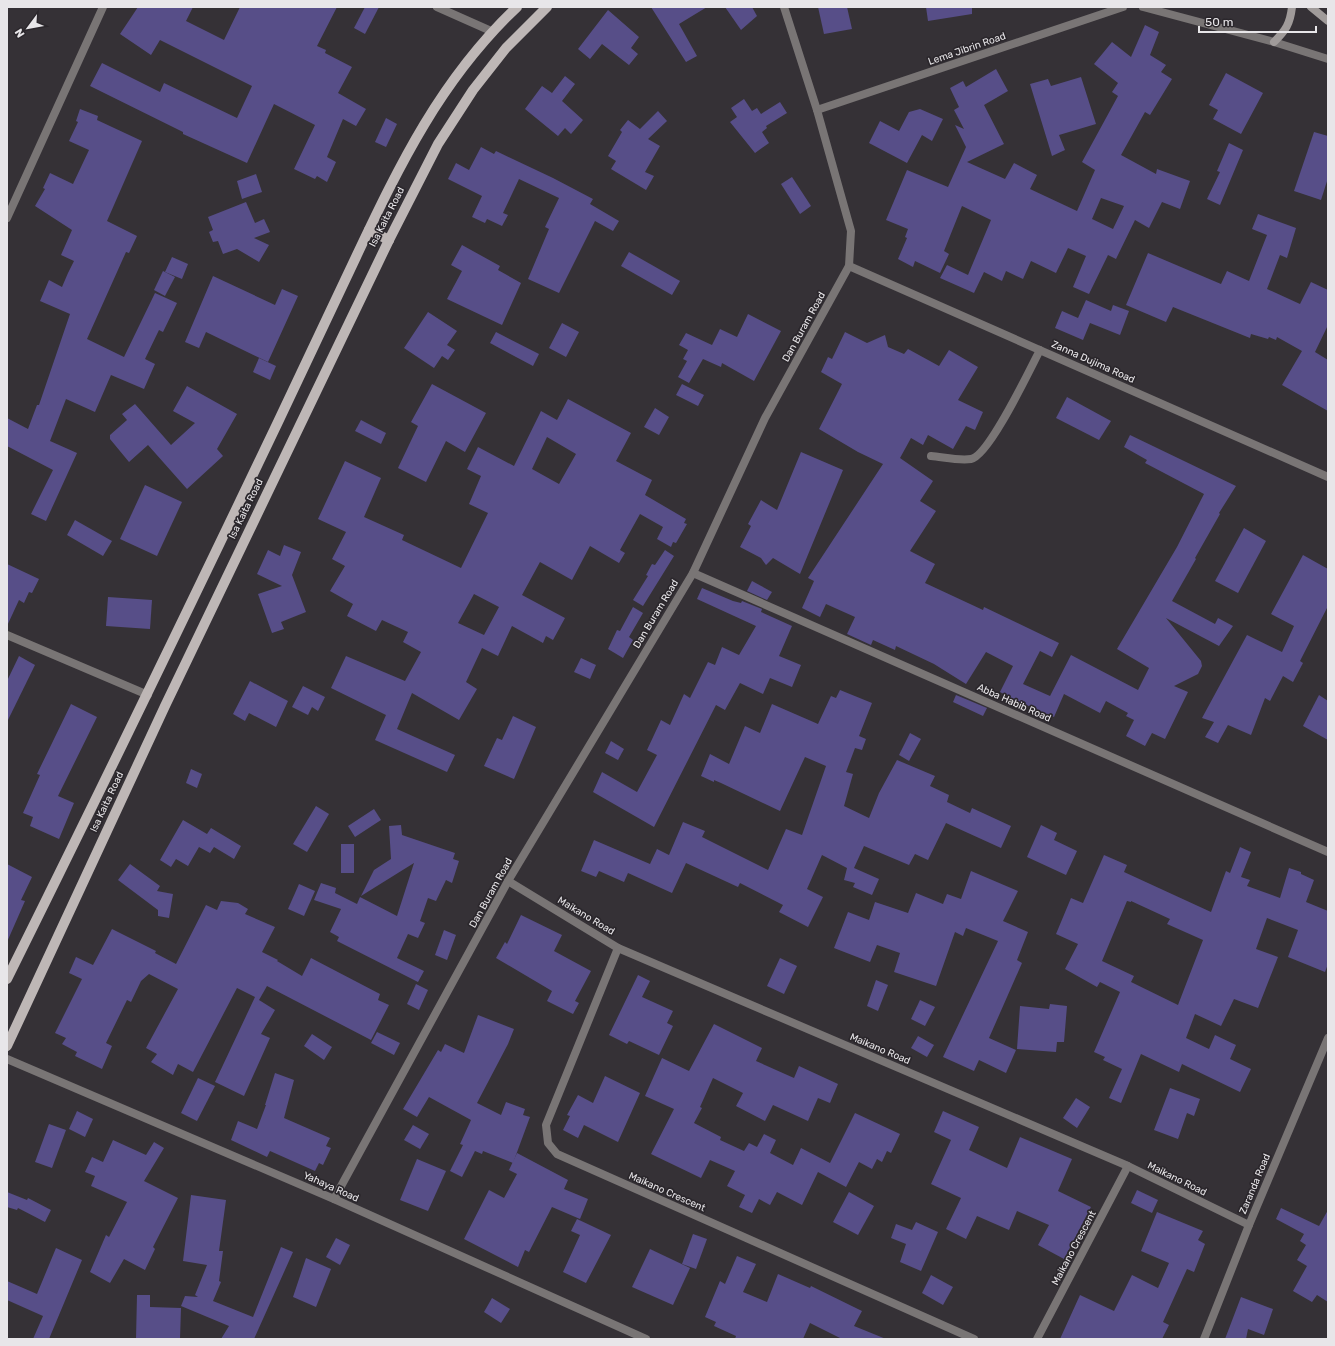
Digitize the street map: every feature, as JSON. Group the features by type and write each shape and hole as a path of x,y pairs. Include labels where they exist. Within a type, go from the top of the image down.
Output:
{"main road":[{"name":"Isa Kaita Road","path":"7,980 148,695 369,230 418,132 457,72 491,31 516,7"},
{"name":"Isa Kaita Road","path":"7,1046 165,706 389,240 438,144 473,90 506,48 547,7"},
{"path":"369,230 389,240"}],"street":[{"path":"7,218 103,7"},
{"path":"437,7 491,31"},
{"name":"Dan Buram Road","path":"334,1199 508,881 692,573 765,418 849,266 851,230 817,110 784,7"},
{"name":"Lema Jibrin Road","path":"817,110 1123,7"},
{"path":"1143,7 1274,42 1328,59"},
{"path":"1274,42 1283,33 1290,20 1292,7"},
{"path":"1311,7 1328,21"},
{"name":"Zanna Dujima Road","path":"849,266 1328,477"},
{"path":"931,456 972,459 983,451 993,437 1040,350"},
{"name":"Abba Habib Road","path":"692,573 1328,852"},
{"path":"7,635 148,695"},
{"name":"Maikano Road","path":"508,881 618,948 1128,1166 1249,1225"},
{"name":"Maikano Crescent","path":"618,948 546,1125 548,1143 558,1154 974,1339"},
{"name":"Zaranda Road","path":"1204,1339 1249,1225 1328,1038"},
{"name":"Yahaya Road","path":"7,1059 334,1199 646,1339"},
{"name":"Maikano Crescent","path":"1037,1339 1128,1166"}],"building":[{"path":"138,7 193,7 186,21 224,40 240,7 337,7 317,46 326,50 325,53 352,67 338,93 366,109 356,126 343,119 327,157 336,162 327,182 317,176 315,179 294,169 315,125 274,104 247,163 183,134 183,132 90,86 102,63 160,92 164,83 237,118 252,86 160,40 151,55 120,34"},
{"path":"365,7 379,7 365,34 354,28"},
{"path":"651,7 707,7 679,24 697,56 686,62"},
{"path":"725,7 752,7 757,16 741,30"},
{"path":"818,7 847,7 852,29 824,34"},
{"path":"926,7 972,7 972,14 928,21"},
{"path":"608,10 639,37 631,48 638,54 629,65 602,44 590,59 578,49"},
{"path":"1145,25 1159,32 1150,55 1166,65 1161,72 1172,79 1150,115 1145,112 1121,155 1156,174 1157,169 1190,181 1180,209 1162,202 1149,228 1135,220 1116,259 1108,255 1089,294 1073,287 1086,256 1068,248 1056,273 1031,261 1023,279 1006,271 1002,281 984,272 974,293 940,278 947,265 968,275 991,220 962,206 944,251 949,254 940,273 915,261 913,267 898,259 907,238 905,237 908,229 886,220 907,170 948,187 966,147 955,125 964,129 954,110 959,107 950,88 963,81 966,87 996,69 1008,91 984,105 1004,144 967,162 1005,179 1014,163 1037,175 1030,189 1077,211 1095,170 1082,162 1118,96 1112,92 1118,83 1094,64 1112,42 1131,57","holes":["1101,198 1124,206 1113,229 1092,219"]},
{"path":"1226,73 1263,93 1241,134 1213,119 1218,110 1209,105"},
{"path":"565,76 575,84 562,101 583,120 571,134 565,128 558,136 525,109 542,86 552,93"},
{"path":"1081,77 1096,124 1059,135 1065,150 1052,156 1030,84 1048,79 1051,86"},
{"path":"744,99 752,111 757,108 761,114 780,102 787,113 766,126 767,128 762,132 769,143 755,153 730,122 737,117 731,108"},
{"path":"80,109 98,116 97,120 142,141 107,221 137,236 129,253 126,252 87,339 124,357 155,293 177,303 163,332 159,330 145,359 155,364 144,389 111,375 95,412 66,399 50,441 77,453 46,521 31,514 53,470 7,446 7,418 28,429 37,405 39,405 70,314 40,301 49,280 62,287 74,261 61,255 72,230 35,206 45,189 43,188 50,173 73,184 89,150 69,141 78,122 76,121"},
{"path":"920,109 943,119 932,141 922,135 907,163 869,143 880,121 899,131 909,112"},
{"path":"658,111 667,121 648,139 660,146 645,172 654,176 646,190 611,169 616,161 608,156 622,132 620,130 628,120 640,129"},
{"path":"386,118 397,124 386,147 375,142"},
{"path":"1314,132 1328,136 1328,178 1321,200 1294,191"},
{"path":"1229,143 1243,150 1220,205 1207,199 1220,172 1217,171"},
{"path":"481,147 494,154 496,151 593,199 590,204 619,221 613,231 595,221 559,293 528,279 549,229 545,227 559,198 519,179 503,213 508,215 502,226 487,219 485,223 472,217 482,196 448,179 456,163 469,170"},
{"path":"256,174 262,192 242,199 237,181"},
{"path":"792,177 811,206 800,214 781,184"},
{"path":"246,202 255,223 264,219 270,232 254,238 269,245 259,262 237,249 223,254 218,241 213,242 209,232 213,230 208,217"},
{"path":"1258,214 1296,228 1287,258 1280,255 1267,289 1300,304 1311,282 1328,290 1328,325 1315,352 1328,360 1328,411 1282,385 1302,351 1277,337 1276,340 1269,337 1268,339 1251,334 1250,338 1173,307 1166,322 1126,305 1148,253 1221,284 1227,271 1249,281 1267,235 1252,229"},
{"path":"462,245 500,266 498,270 521,283 502,325 447,299 462,271 451,265"},
{"path":"629,252 680,281 672,295 621,266"},
{"path":"172,257 188,264 182,279 165,272"},
{"path":"163,271 175,277 165,296 154,290"},
{"path":"213,276 275,305 282,289 298,296 268,362 206,332 199,348 185,342"},
{"path":"1086,300 1111,311 1113,305 1129,311 1120,335 1090,323 1083,340 1055,328 1062,311 1078,318"},
{"path":"428,312 457,331 447,345 455,350 448,360 442,356 434,368 404,348"},
{"path":"748,314 781,331 754,381 722,363 721,367 703,359 689,383 678,377 687,361 683,359 688,350 679,345 686,333 712,345 720,329 737,337"},
{"path":"562,323 579,332 566,357 549,348"},
{"path":"496,332 539,354 533,366 490,343"},
{"path":"845,332 867,343 885,335 888,347 904,354 908,349 939,366 949,350 978,367 958,400 983,412 975,430 966,426 953,449 928,435 923,445 911,438 900,458 933,481 920,501 936,511 910,551 935,564 925,583 983,610 984,607 1059,643 1052,657 1040,651 1023,684 1050,696 1071,655 1138,690 1149,668 1117,649 1177,547 1204,494 1145,463 1147,460 1124,447 1130,435 1236,486 1219,513 1220,514 1195,558 1196,559 1172,601 1215,624 1218,618 1233,626 1219,646 1166,618 1201,661 1202,666 1198,674 1174,686 1188,692 1165,739 1152,733 1145,746 1126,736 1134,720 1126,716 1128,713 1106,701 1100,713 1064,694 1054,717 1015,700 1000,692 1013,666 986,652 966,684 934,664 896,646 895,650 873,640 871,645 847,634 855,617 826,604 820,617 802,608 814,581 808,578 883,464 858,452 819,429 842,384 821,372 828,357 832,359"},
{"path":"259,358 276,366 270,380 253,372"},
{"path":"432,384 486,413 465,452 446,441 426,482 398,468 418,426 411,422"},
{"path":"682,384 704,395 698,406 676,395"},
{"path":"187,386 237,414 217,449 223,456 187,489 148,445 129,462 110,439 110,435 127,420 122,414 135,404 171,445 195,423 173,411"},
{"path":"1067,397 1111,421 1099,440 1056,418"},
{"path":"568,399 631,433 616,461 652,480 645,495 686,519 684,523 687,524 676,543 673,542 671,547 657,539 663,527 640,514 620,550 625,553 619,563 590,546 572,580 540,562 522,595 565,618 553,640 546,636 543,643 512,626 498,656 482,648 466,682 477,689 459,720 412,693 397,729 455,755 447,772 375,740 386,715 331,688 346,656 405,681 421,652 403,642 408,632 382,620 376,631 347,616 353,604 330,591 345,566 332,559 346,532 318,519 345,461 381,478 364,517 404,535 402,540 461,568 488,513 469,504 481,476 467,469 478,447 514,466 541,411 557,420","holes":["547,437 576,454 559,484 532,469","474,594 499,607 484,635 458,623"]},
{"path":"655,408 669,417 659,435 644,427"},
{"path":"361,420 386,433 381,444 355,431"},
{"path":"801,452 843,470 800,574 773,558 766,565 761,558 740,547 751,526 748,524 761,500 777,510"},
{"path":"145,485 182,502 157,556 120,539"},
{"path":"75,520 112,541 103,556 67,535"},
{"path":"1244,528 1266,541 1238,593 1215,581"},
{"path":"284,545 301,552 292,575 306,612 281,622 284,629 272,633 258,594 282,586 257,574 268,550 280,556"},
{"path":"665,550 674,556 643,606 633,600 648,576 646,575 652,564 655,565"},
{"path":"1303,555 1328,569 1328,606 1300,661 1303,663 1293,682 1283,676 1270,701 1265,698 1251,735 1228,725 1218,743 1205,737 1214,722 1202,718 1247,635 1282,652 1294,626 1271,614"},
{"path":"7,564 39,579 32,593 29,592 24,603 19,600 7,626"},
{"path":"752,581 772,592 767,600 747,591"},
{"path":"702,588 733,601 741,603 742,601 762,609 761,612 792,626 779,656 801,665 792,687 770,678 763,694 740,683 725,710 716,705 654,827 593,792 602,772 637,792 657,755 647,750 661,720 670,725 684,694 690,698 708,662 715,665 722,647 739,655 756,626 697,599"},
{"path":"108,597 152,600 150,629 106,626"},
{"path":"633,607 643,613 629,637 633,640 623,658 608,649 617,630 620,631"},
{"path":"19,656 35,665 7,722 7,681"},
{"path":"581,658 596,665 590,679 574,672"},
{"path":"250,681 288,701 276,727 249,713 245,721 233,714"},
{"path":"303,686 325,697 318,711 312,707 308,715 292,707"},
{"path":"840,690 872,703 859,736 866,739 862,750 855,748 846,772 853,774 844,806 869,818 879,793 897,760 935,776 930,786 949,795 947,802 970,813 972,808 1011,826 1001,848 946,823 928,860 915,854 909,865 864,846 854,868 879,879 872,895 853,887 855,883 844,880 847,868 822,855 807,889 823,897 808,927 779,912 783,905 740,883 738,887 686,863 672,893 628,873 624,882 599,871 596,877 581,871 594,840 650,864 657,849 669,855 683,822 705,831 702,837 768,870 786,829 802,835 826,766 805,757 780,811 721,783 714,780 714,782 701,776 710,754 729,764 745,726 760,733 772,704 818,724 831,696 836,698"},
{"path":"956,695 987,708 983,716 953,702"},
{"path":"1319,695 1328,701 1328,740 1303,726"},
{"path":"71,704 97,717 58,796 74,803 59,839 30,826 33,817 23,813 40,775 37,774"},
{"path":"513,716 536,727 514,779 484,766 497,738 502,740"},
{"path":"910,733 921,739 909,761 899,755"},
{"path":"611,741 624,749 618,760 605,753"},
{"path":"191,769 202,774 197,788 186,783"},
{"path":"316,806 329,814 307,852 293,844"},
{"path":"374,809 381,820 355,837 348,826"},
{"path":"183,820 207,834 211,828 241,846 234,859 214,847 210,853 199,847 188,866 176,859 171,867 160,860"},
{"path":"401,825 402,835 455,853 453,859 459,861 452,883 446,880 436,901 428,898 420,921 425,923 418,938 408,934 397,958 424,971 418,982 337,941 339,937 330,932 341,909 314,900 321,883 336,888 335,893 357,904 360,897 397,916 414,863 361,896 374,870 391,859 389,826"},
{"path":"1041,825 1057,833 1054,840 1077,851 1066,875 1027,857"},
{"path":"341,844 354,844 354,873 341,873"},
{"path":"1240,847 1251,852 1241,877 1250,880 1247,886 1280,898 1289,868 1301,872 1301,874 1314,880 1306,902 1328,911 1328,964 1325,972 1288,957 1298,930 1267,918 1256,949 1278,957 1258,1008 1234,999 1221,1026 1195,1014 1186,1038 1209,1049 1215,1035 1236,1045 1230,1059 1251,1069 1240,1092 1182,1064 1179,1072 1141,1054 1121,1103 1109,1098 1122,1069 1103,1060 1105,1057 1094,1052 1120,992 1100,982 1097,987 1065,969 1078,944 1056,934 1071,898 1083,903 1104,855 1127,865 1124,872 1211,912 1226,871 1230,873","holes":["1127,901 1170,919 1167,924 1203,940 1178,1005 1131,982 1134,976 1102,961"]},
{"path":"7,864 32,877 21,900 25,901 7,942"},
{"path":"130,864 160,886 157,891 173,894 169,918 158,916 158,910 118,880"},
{"path":"971,871 1018,891 1003,921 1028,932 1017,960 1022,963 989,1038 1016,1050 1006,1073 979,1060 974,1071 943,1057 998,941 966,928 963,936 955,932 936,986 894,972 900,953 877,945 870,962 834,948 848,912 869,920 875,902 908,913 916,893 943,904 947,894 961,899"},
{"path":"299,884 315,891 304,916 288,909"},
{"path":"221,901 238,903 248,909 245,914 275,927 262,952 278,960 277,961 302,976 311,958 380,994 378,1000 389,1005 371,1040 267,986 259,1000 275,1010 261,1034 270,1038 244,1096 215,1082 255,997 237,988 193,1072 178,1064 173,1075 151,1062 157,1054 146,1048 178,989 149,974 141,981 131,1002 127,1000 106,1043 112,1046 102,1069 75,1056 77,1052 62,1044 66,1038 55,1033 82,979 69,973 76,957 93,965 112,929 156,951 155,953 176,964 206,905 217,910"},
{"path":"521,915 562,935 554,951 591,971 575,1001 579,1003 573,1014 547,1001 552,991 496,958 505,942 507,944"},
{"path":"444,930 456,935 447,960 435,955"},
{"path":"780,958 797,966 784,994 767,986"},
{"path":"638,975 650,981 642,997 673,1011 667,1023 673,1026 659,1055 629,1041 627,1044 609,1035"},
{"path":"876,980 888,985 878,1011 867,1006"},
{"path":"416,984 428,990 419,1010 407,1004"},
{"path":"920,1000 935,1007 925,1026 911,1019"},
{"path":"1050,1004 1067,1006 1064,1042 1057,1042 1056,1052 1017,1049 1020,1006 1049,1009"},
{"path":"478,1015 514,1029 508,1044 477,1103 501,1115 506,1102 525,1109 523,1115 530,1117 513,1163 483,1151 482,1154 475,1151 462,1177 450,1171 463,1145 460,1144 471,1120 429,1097 417,1117 403,1109 438,1050 441,1052 445,1044 464,1053"},
{"path":"714,1024 762,1048 756,1061 794,1078 799,1066 838,1084 830,1103 818,1098 808,1121 773,1105 765,1121 736,1106 743,1093 713,1078 700,1107 702,1108 694,1123 721,1137 720,1140 744,1151 749,1143 757,1147 764,1134 776,1140 770,1153 793,1165 801,1148 830,1163 855,1113 900,1134 891,1153 887,1151 882,1162 877,1159 872,1169 859,1162 846,1187 818,1172 802,1205 777,1192 770,1205 759,1199 752,1213 739,1207 745,1195 727,1186 735,1171 710,1160 701,1178 651,1154 674,1109 645,1096 662,1058 689,1071"},
{"path":"377,1032 400,1043 394,1055 371,1043"},
{"path":"312,1034 332,1047 324,1060 304,1046"},
{"path":"918,1036 934,1045 927,1057 911,1048"},
{"path":"275,1073 294,1080 284,1118 330,1138 326,1146 331,1148 323,1165 319,1163 315,1171 270,1151 267,1157 231,1140 238,1121 257,1129 266,1105"},
{"path":"605,1076 640,1093 618,1142 584,1125 578,1138 563,1130 570,1116 567,1115 578,1095 593,1103"},
{"path":"198,1078 215,1086 197,1121 181,1113"},
{"path":"1170,1088 1200,1099 1194,1116 1187,1113 1178,1139 1154,1130"},
{"path":"1076,1098 1090,1107 1077,1128 1063,1118"},
{"path":"77,1111 93,1119 85,1137 69,1129"},
{"path":"943,1111 979,1127 969,1150 1007,1168 1020,1137 1072,1159 1058,1191 1091,1207 1064,1259 1038,1245 1049,1225 1017,1211 1009,1230 977,1216 966,1239 946,1229 961,1198 931,1184 951,1140 934,1132"},
{"path":"49,1124 66,1130 52,1168 35,1162"},
{"path":"413,1125 429,1134 420,1149 404,1140"},
{"path":"113,1140 146,1155 154,1142 164,1148 144,1181 178,1198 153,1247 155,1249 145,1270 124,1259 110,1283 90,1272 106,1235 109,1237 127,1202 91,1186 95,1176 85,1172 92,1157 103,1162"},
{"path":"517,1153 568,1180 564,1189 588,1199 580,1219 552,1207 529,1252 525,1250 518,1267 464,1239 489,1190 504,1198 517,1174 509,1170"},
{"path":"417,1159 446,1171 428,1211 400,1200"},
{"path":"1137,1190 1158,1200 1152,1213 1131,1203"},
{"path":"7,1192 27,1200 28,1198 51,1210 45,1222 18,1208 17,1210 7,1207"},
{"path":"849,1192 874,1206 858,1235 833,1222"},
{"path":"191,1195 226,1200 219,1251 223,1251 219,1281 221,1282 213,1301 253,1317 281,1247 293,1252 254,1339 221,1339 229,1326 181,1306 185,1296 198,1297 195,1295 207,1265 183,1261"},
{"path":"1281,1208 1319,1226 1328,1210 1328,1302 1317,1295 1312,1302 1293,1291 1307,1266 1297,1260 1306,1245 1300,1241 1304,1234 1276,1219"},
{"path":"1157,1212 1203,1231 1198,1240 1205,1244 1194,1272 1187,1269 1163,1322 1169,1325 1162,1339 1060,1339 1080,1295 1114,1311 1132,1275 1158,1288 1169,1263 1141,1251"},
{"path":"577,1219 611,1235 586,1283 563,1272 580,1235 571,1231"},
{"path":"916,1222 938,1232 921,1271 900,1262 906,1244 891,1238 896,1224 912,1230"},
{"path":"693,1234 707,1239 696,1269 682,1264"},
{"path":"336,1238 350,1245 340,1265 326,1257"},
{"path":"56,1248 82,1260 49,1339 33,1339 43,1316 7,1300 7,1281 37,1294"},
{"path":"650,1249 690,1268 673,1305 632,1287"},
{"path":"737,1256 756,1264 743,1292 767,1302 778,1274 810,1288 811,1286 862,1311 854,1326 886,1339 842,1339 810,1323 803,1339 735,1339 736,1336 714,1326 716,1322 705,1317 720,1281 725,1284"},
{"path":"306,1258 331,1269 316,1307 293,1297"},
{"path":"931,1275 953,1287 943,1305 922,1293"},
{"path":"137,1295 150,1295 150,1307 181,1308 180,1339 136,1339"},
{"path":"1241,1297 1273,1309 1264,1335 1248,1329 1246,1339 1225,1339"},
{"path":"492,1298 510,1309 501,1323 484,1312"}]}
